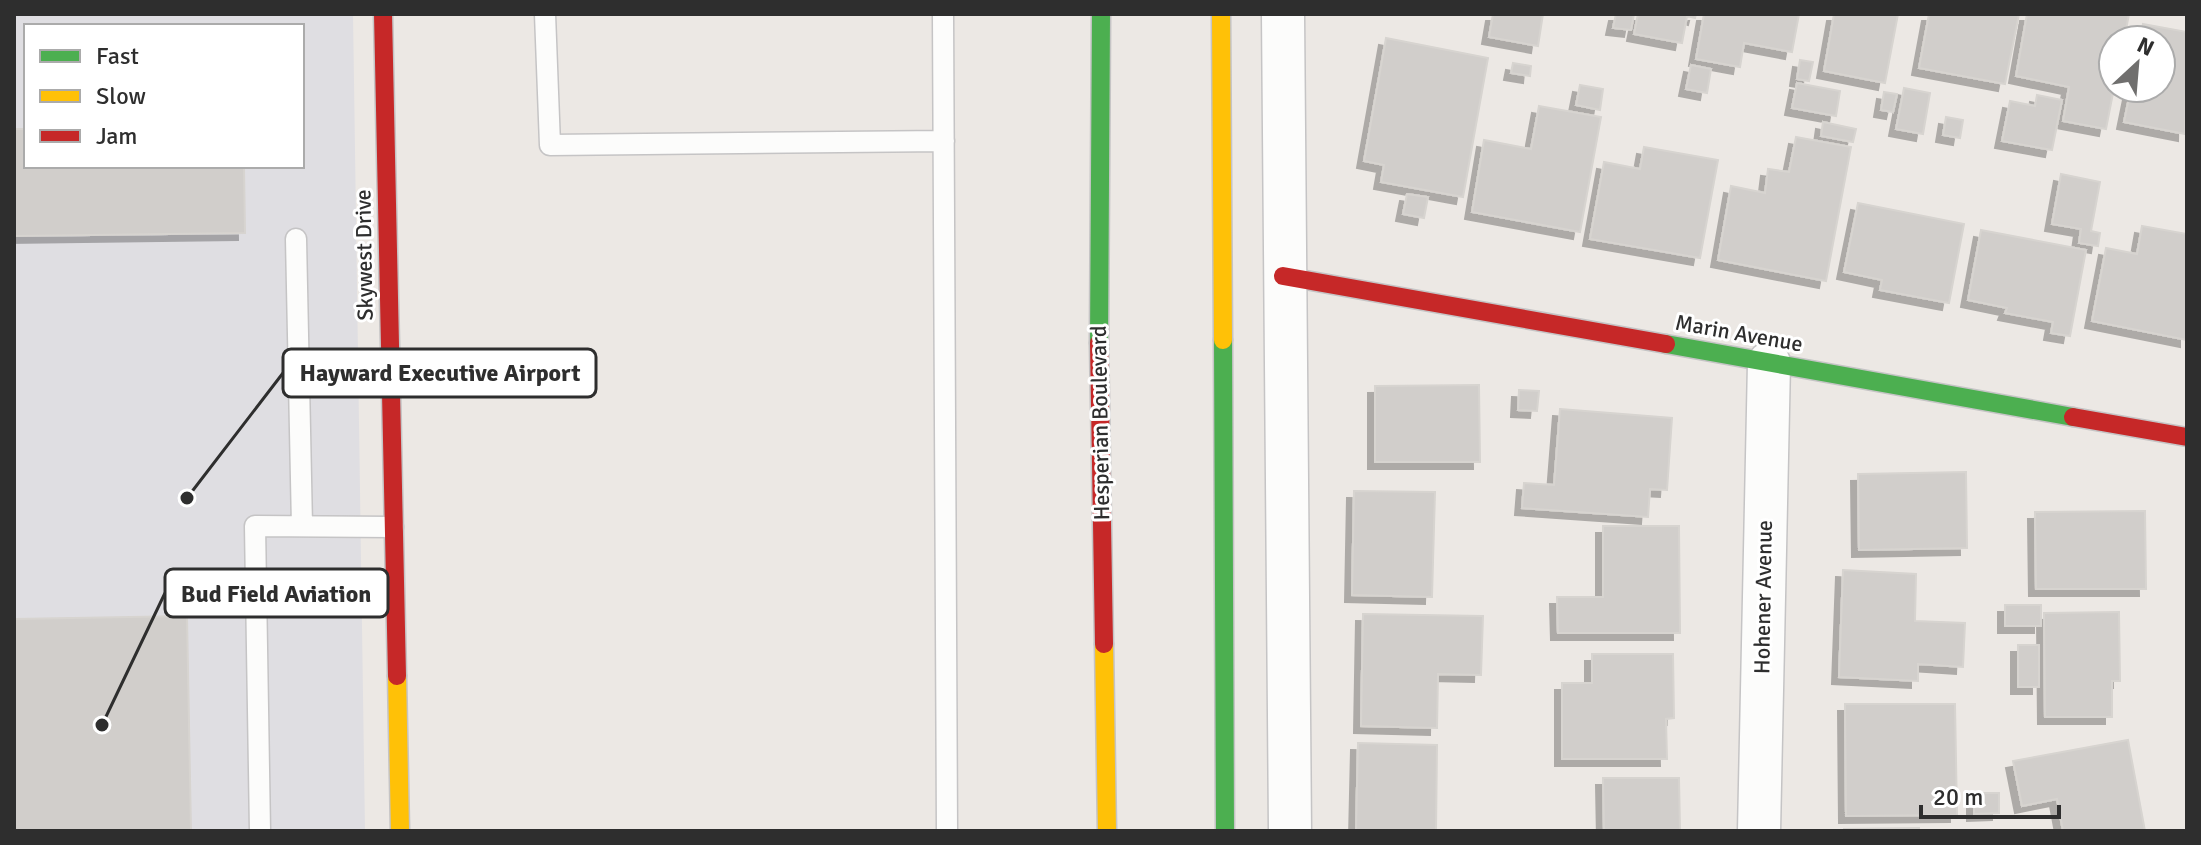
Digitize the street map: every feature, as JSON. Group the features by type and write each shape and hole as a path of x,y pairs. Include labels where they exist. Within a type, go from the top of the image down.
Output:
{"street":[{"name":"Skywest Drive","path":"383,14 400,831"},
{"name":"Hesperian Boulevard","path":"1101,14 1098,262 1107,831"},
{"path":"1221,14 1225,831"},
{"path":"1283,14 1290,831"},
{"name":"Marin Avenue","path":"1283,276 2187,437"},
{"name":"Hohener Avenue","path":"1759,831 1769,363"}],"lane":[{"path":"545,14 550,145 944,141"},
{"path":"943,14 947,831"},
{"path":"296,239 302,526"},
{"path":"260,831 255,526 393,527"}],"shaded area":[{"path":"14,14 353,14 365,831 14,831"}],"building":[{"path":"1493,14 1543,14 1538,46 1489,37"},
{"path":"1616,14 1634,14 1631,30 1613,28"},
{"path":"1638,14 1696,14 1695,18 1687,16 1682,43 1634,34"},
{"path":"1704,14 1799,14 1792,52 1744,43 1740,67 1696,59"},
{"path":"1834,14 1898,14 1885,83 1824,71"},
{"path":"1929,14 2019,14 2005,84 1919,68"},
{"path":"2027,14 2129,14 2127,24 2097,24 2097,104 2111,104 2106,129 2063,121 2069,87 2016,76"},
{"path":"2177,30 2187,32 2185,134 2124,122 2128,104 2177,104"},
{"path":"1386,38 1488,58 1463,197 1381,182 1384,165 1364,161"},
{"path":"1800,60 1813,62 1809,81 1797,79"},
{"path":"1513,63 1531,66 1530,76 1511,73"},
{"path":"1691,65 1711,69 1707,93 1686,89"},
{"path":"1797,83 1840,91 1836,116 1792,108"},
{"path":"1580,85 1603,89 1600,110 1576,105"},
{"path":"1904,88 1930,93 1923,134 1896,129"},
{"path":"1884,92 1897,94 1893,112 1881,110"},
{"path":"2037,95 2062,100 2052,150 2002,141 2010,101 2035,106"},
{"path":"1539,106 1601,117 1580,232 1472,212 1484,140 1531,149"},
{"path":"1946,117 1963,120 1960,138 1943,135"},
{"path":"1823,122 1856,129 1853,142 1821,136"},
{"path":"14,129 24,129 24,168 244,168 245,233 14,236"},
{"path":"1796,137 1851,147 1826,281 1718,260 1731,186 1765,193 1768,169 1789,172"},
{"path":"1644,147 1718,160 1700,258 1590,239 1604,162 1640,169"},
{"path":"2061,174 2100,182 2091,231 2100,233 2098,246 2079,243 2081,229 2052,224"},
{"path":"1407,194 1428,197 1424,218 1403,214"},
{"path":"1858,203 1964,224 1949,303 1880,290 1882,280 1844,272"},
{"path":"2142,226 2187,234 2187,340 2092,321 2106,248 2137,254"},
{"path":"1981,230 2086,250 2070,336 2051,333 2053,322 2005,313 2007,308 1968,300"},
{"path":"1479,385 1480,462 1375,462 1375,386"},
{"path":"1519,390 1539,391 1537,411 1518,410"},
{"path":"1560,409 1672,418 1667,490 1650,489 1648,517 1522,508 1524,483 1554,485"},
{"path":"1966,472 1967,548 1859,550 1858,474"},
{"path":"1354,491 1435,492 1432,597 1352,595"},
{"path":"2145,511 2146,589 2036,589 2035,512"},
{"path":"1603,526 1679,526 1680,633 1558,633 1557,597 1603,597"},
{"path":"1843,570 1916,574 1915,621 1965,623 1963,667 1918,664 1918,681 1839,677"},
{"path":"2005,605 2041,605 2041,626 2005,626"},
{"path":"2119,612 2120,681 2112,681 2112,717 2045,717 2044,613"},
{"path":"1363,614 1483,616 1481,675 1438,674 1437,728 1361,726"},
{"path":"187,616 191,831 14,831 14,619"},
{"path":"2018,645 2039,645 2039,687 2018,687"},
{"path":"1592,654 1673,654 1674,718 1666,719 1667,759 1562,759 1562,683 1592,683"},
{"path":"1845,704 1955,704 1957,815 1846,816"},
{"path":"2128,740 2145,831 2063,831 2057,799 2022,806 2013,761"},
{"path":"1358,743 1437,745 1436,831 1356,831"},
{"path":"1603,778 1679,778 1680,831 1604,831"},
{"path":"1974,793 1999,793 1999,813 1974,814"},
{"path":"1919,828 1919,831 1844,831 1844,829"}],"traffic: fast":[{"path":"1099,343 1101,14"},
{"path":"1223,340 1225,831"},
{"path":"1666,344 2073,417"}],"traffic: slow":[{"path":"1221,14 1223,340"},
{"path":"1104,644 1107,831"},
{"path":"397,676 400,831"}],"traffic: jam":[{"path":"383,14 397,676"},
{"path":"1283,276 1666,344"},
{"path":"1099,343 1104,644"},
{"path":"2073,417 2187,437"}],"place":[{"name":"Hayward Executive Airport","path":"187,498"},
{"name":"Bud Field Aviation","path":"102,725"}]}
